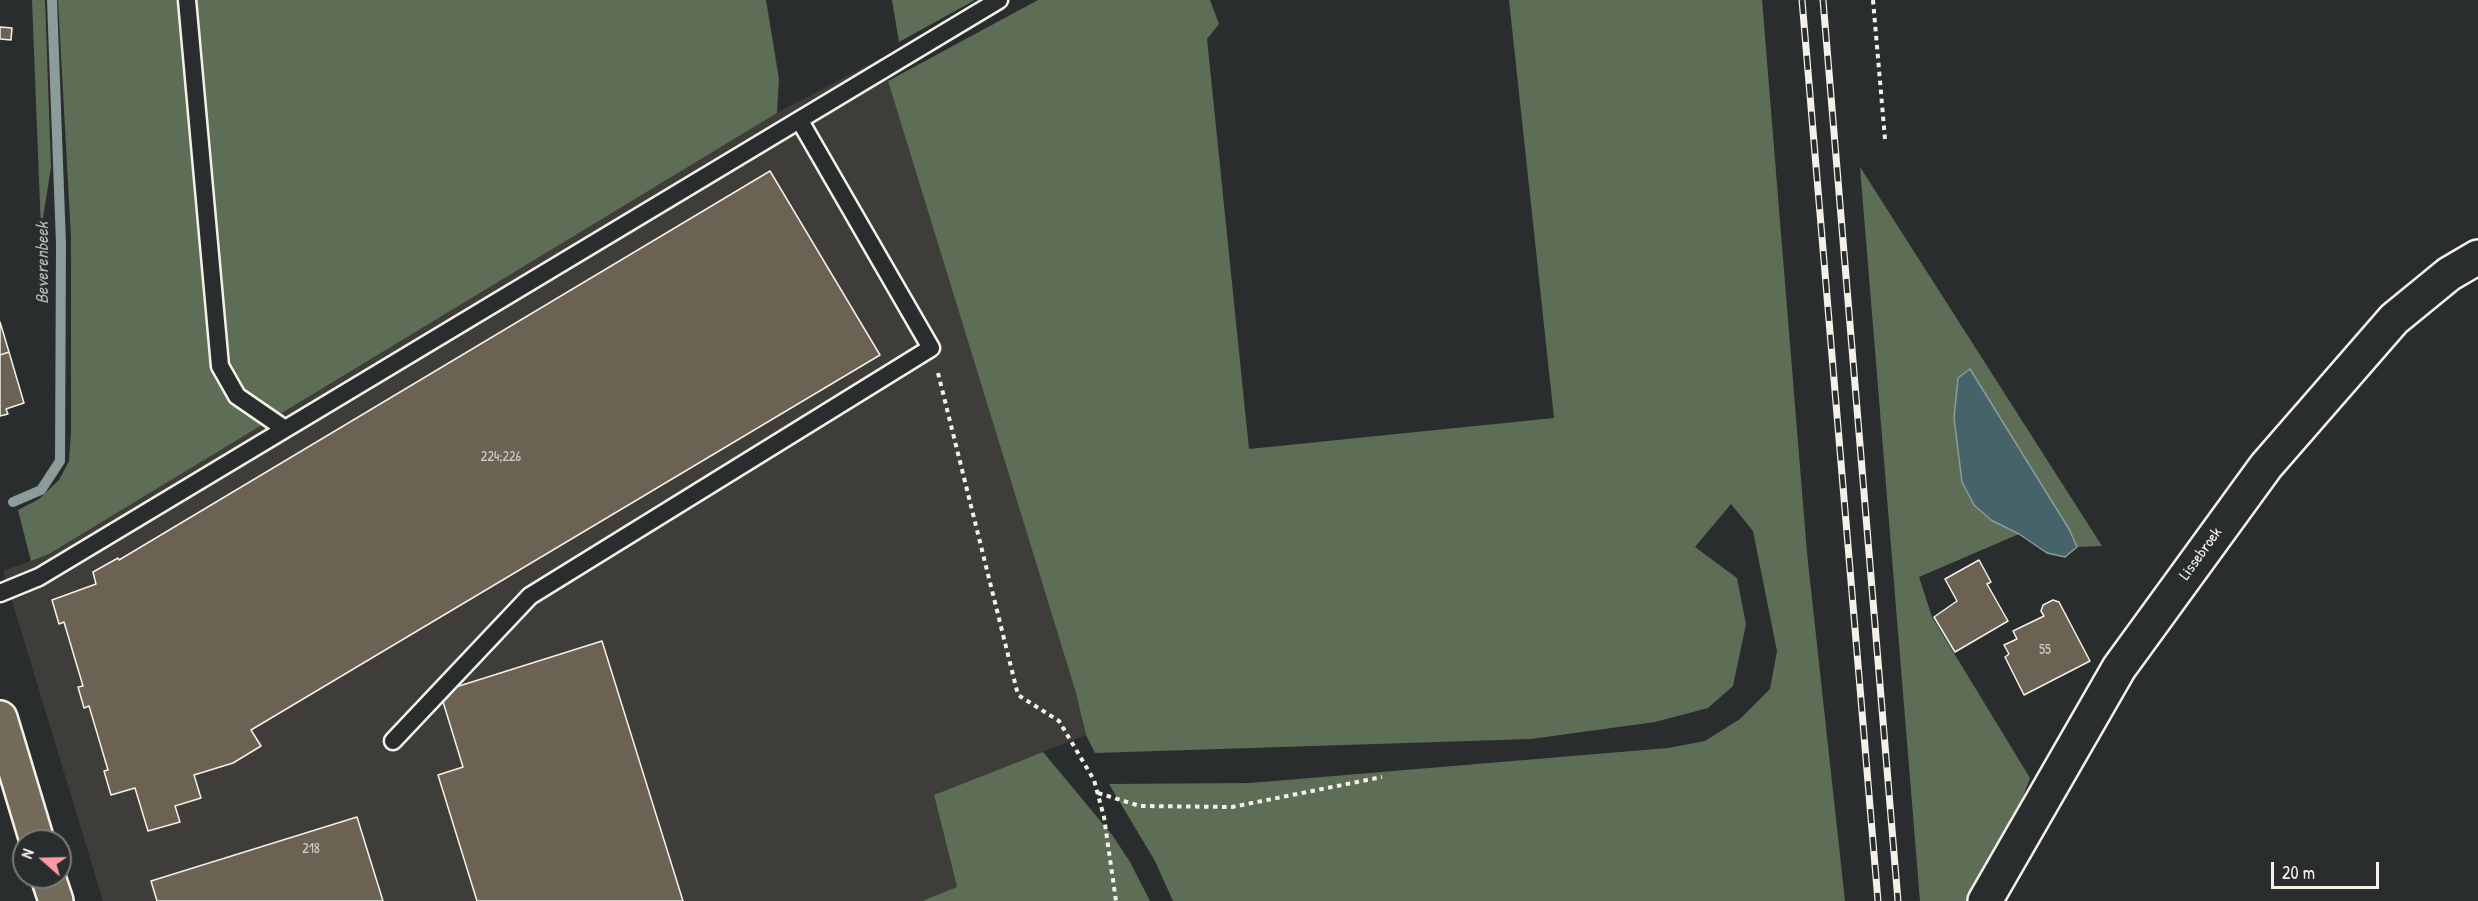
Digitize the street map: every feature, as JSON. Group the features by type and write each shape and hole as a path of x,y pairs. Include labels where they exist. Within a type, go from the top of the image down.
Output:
{"main road":[{"path":"0,718 34,829"}],"street":[{"name":"Lissebroek","path":"1985,901 2119,668 2266,466 2394,319 2449,274 2478,257"}],"lane":[{"path":"187,0 220,366 237,396 285,429"},
{"path":"0,593 39,577 800,121 900,57 999,0"},
{"path":"393,741 530,596 931,348 800,121"}],"path":[{"path":"1873,0 1885,139"},
{"path":"931,348 1018,695 1059,721 1094,780 1104,817 1116,901"},
{"path":"1098,793 1140,806 1232,807 1382,777"}],"shaded area":[{"path":"881,58 1076,693 1086,735 934,795 957,888 922,901 103,901 3,571 49,554 777,113"}],"green space":[{"path":"32,0 45,0 51,167 41,231"},
{"path":"58,0 766,0 779,79 777,113 49,554 31,561 18,510 39,499 59,480 69,461 71,432 71,237"},
{"path":"892,0 975,0 899,42"},
{"path":"1038,0 1210,0 1219,24 1207,39 1249,449 1554,418 1509,0 1762,0 1807,553 1845,901 1173,901 1155,861 1109,784 1250,783 1668,748 1705,741 1740,719 1770,689 1777,651 1753,531 1731,504 1695,547 1737,578 1746,624 1733,686 1708,708 1655,722 1531,739 1095,753 1086,735 1076,693 888,81"},
{"path":"1860,167 2102,546 2077,547 2069,529 1971,370 1958,378 1962,482 1974,505 1991,520 2019,534 1919,577 1932,617 2030,778 2021,802 1968,901 1920,901"},
{"path":"1043,752 1113,836 1130,862 1150,901 922,901 957,887 934,795"}],"water":[{"path":"1970,369 2069,529 2077,547 2065,557 2047,553 2019,534 1991,520 1974,505 1962,482 1954,418 1958,378"}],"building":[{"path":"0,27 12,28 11,40 0,39"},
{"path":"770,171 880,355 251,730 261,746 233,763 194,775 201,798 175,806 180,822 148,831 135,788 111,795 104,771 108,770 89,706 84,708 78,687 83,686 64,622 59,624 52,600 96,584 93,572 118,558 119,560"},
{"path":"0,322 9,352 0,355"},
{"path":"9,352 24,403 6,409 8,414 0,416 0,355"},
{"path":"1979,560 1991,582 1987,584 2008,621 1955,652 1934,617 1957,601 1945,579"},
{"path":"2053,600 2059,602 2090,661 2024,695 2005,657 2009,654 2004,645 2017,639 2013,631 2044,616 2041,611 2043,605"},
{"path":"602,641 683,901 477,901 438,775 463,767 440,692"},
{"path":"357,817 383,901 157,901 151,881"}],"waterway":[{"name":"Beverenbeek","path":"13,502 41,490 60,461 61,244 52,0"}],"railway":[{"path":"1802,0 1878,901"},
{"path":"1823,0 1898,901"}]}
